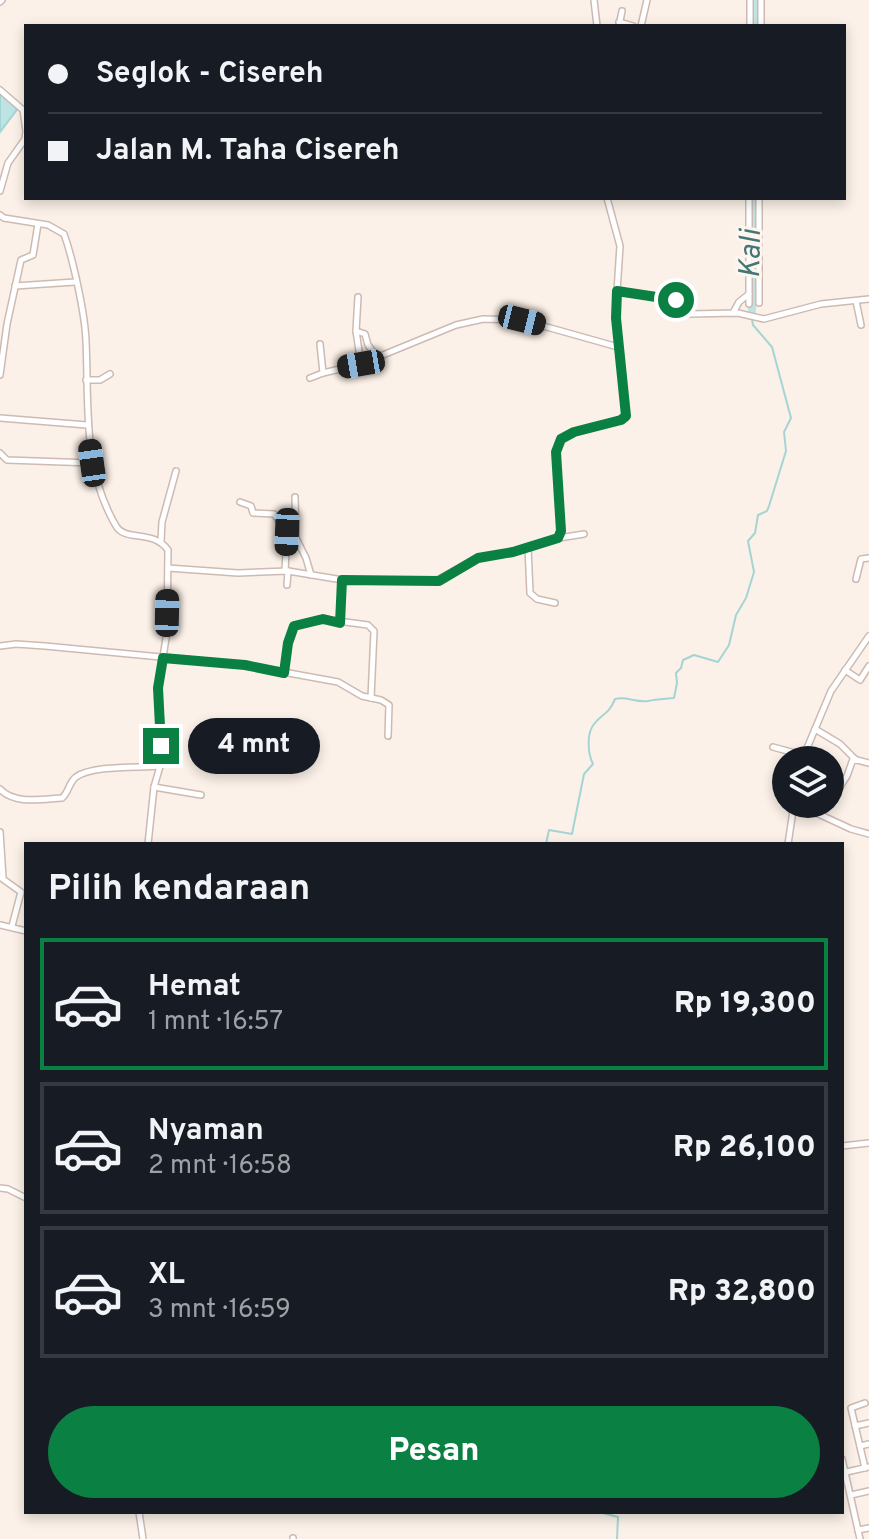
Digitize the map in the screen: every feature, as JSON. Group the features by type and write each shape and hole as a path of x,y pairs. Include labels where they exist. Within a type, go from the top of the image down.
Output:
{"street":[{"path":"594,0 597,24"},
{"path":"641,24 647,0"},
{"path":"750,0 750,24"},
{"path":"761,0 761,24"},
{"path":"619,24 622,11"},
{"path":"0,90 23,110 24,117"},
{"path":"0,191 8,163 24,140"},
{"path":"558,538 561,531 557,446 567,434 626,416 618,347 620,246 608,200"},
{"path":"749,200 759,303"},
{"path":"749,304 759,200"},
{"path":"0,215 55,227 64,234 86,338 87,425 98,489 117,530 161,541 168,550 167,632 158,688 163,756 154,787 148,842"},
{"path":"0,375 21,260 33,255 38,224"},
{"path":"15,286 75,282"},
{"path":"617,291 670,298 689,314 733,313 759,319 770,319 821,304 869,299"},
{"path":"733,313 739,302 749,294"},
{"path":"358,297 356,331 361,364"},
{"path":"856,301 861,325"},
{"path":"310,378 361,364 456,325 498,318 538,323 618,347"},
{"path":"356,331 365,334 368,345 377,357"},
{"path":"320,344 323,373"},
{"path":"86,380 100,380 110,374"},
{"path":"0,418 87,425"},
{"path":"0,453 7,460 92,463"},
{"path":"161,541 162,522 176,471"},
{"path":"295,497 296,538 311,575"},
{"path":"240,502 251,506 253,513 274,514 287,532 287,585"},
{"path":"287,532 294,525"},
{"path":"168,568 238,573 287,571 342,580 435,581 471,560 584,534"},
{"path":"503,544 506,554"},
{"path":"528,547 530,593 537,599 555,603"},
{"path":"856,579 861,559 869,558"},
{"path":"340,623 342,580"},
{"path":"284,673 294,626 323,619 368,625 374,631 371,698"},
{"path":"808,746 831,691 868,639"},
{"path":"0,646 45,646 245,665 338,682 362,696 385,701 389,705 388,736"},
{"path":"845,670 860,680 869,666"},
{"path":"815,729 840,744 855,759 869,763"},
{"path":"844,778 855,759"},
{"path":"0,789 7,796 15,798 62,798 72,781 84,774 160,766"},
{"path":"154,787 201,795"},
{"path":"788,842 793,818"},
{"path":"830,818 869,834"},
{"path":"0,832 1,878 21,892 12,926"},
{"path":"0,925 24,930"},
{"path":"844,1146 869,1143"},
{"path":"0,1188 24,1197"},
{"path":"860,1539 844,1473 867,1468 851,1407 865,1403"},
{"path":"855,1426 869,1423"},
{"path":"860,1446 869,1444"},
{"path":"844,1494 869,1491"},
{"path":"139,1514 143,1539"},
{"path":"858,1530 869,1528"}],"water":[{"path":"0,92 19,107 0,132"}],"waterway":[{"name":"Kali","path":"755,0 755,24"},
{"name":"Kali","path":"752,311 753,200"},
{"path":"546,842 549,830 572,834 584,774 593,764 589,750 590,733 615,699 644,701 674,698 676,673 683,660 694,655 718,662 729,645 736,615 746,598 754,572 748,541 755,533 758,515 767,511 769,506 786,451 784,432 791,418 772,347 753,325 752,319"},
{"path":"607,1514 618,1517 617,1539"}],"route":[{"path":"161,746 157,707 163,658 245,665 284,673 290,633 294,626 323,619 340,623 342,580 439,581 471,560 513,552 558,538 561,531 557,446 567,434 621,420 627,412 618,347 617,291 676,300"}]}
